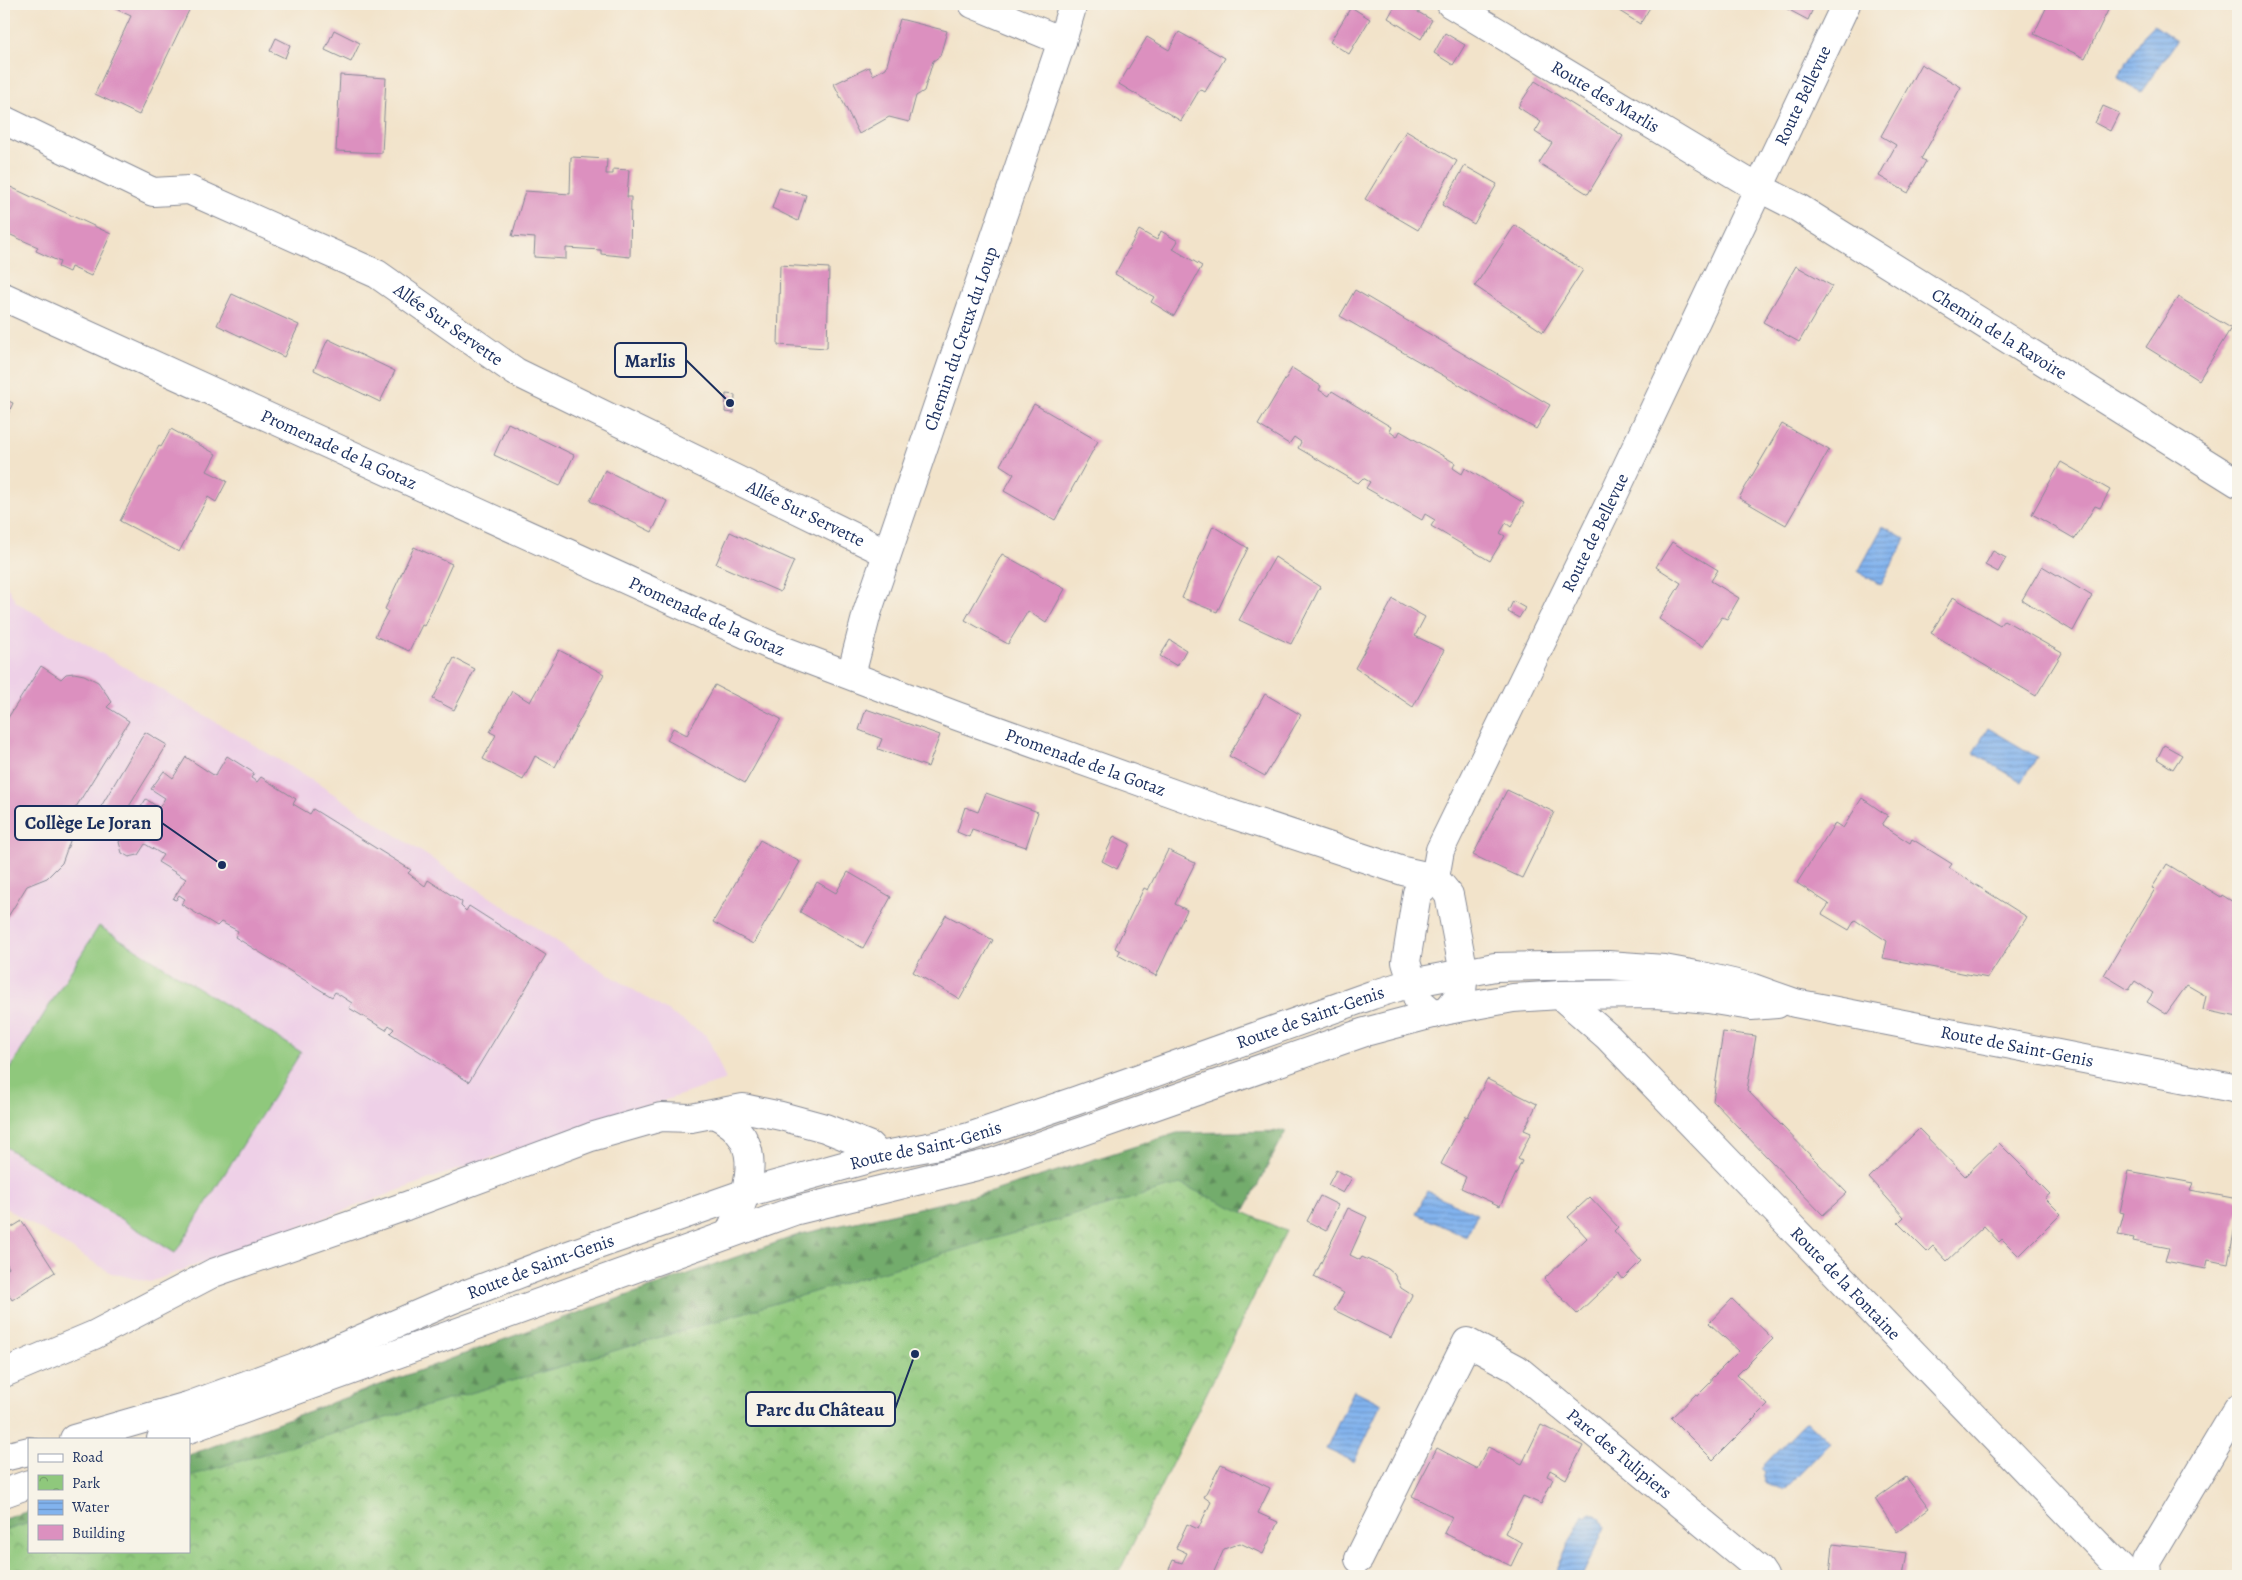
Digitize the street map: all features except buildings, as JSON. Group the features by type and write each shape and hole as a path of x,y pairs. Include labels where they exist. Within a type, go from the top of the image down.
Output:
{"street":[{"path":"974,4 1062,41"},
{"name":"Chemin du Creux du Loup","path":"851,675 867,613 1073,4"},
{"name":"Route des Marlis","path":"1451,4 1760,187"},
{"name":"Route Bellevue","path":"1760,187 1846,4"},
{"name":"Allée Sur Servette","path":"4,120 153,192 189,190 377,274 516,372 887,553"},
{"name":"Chemin de la Ravoire","path":"1760,187 1797,207 2238,483"},
{"name":"Route de Bellevue","path":"1435,878 1440,850 1613,496 1760,187"},
{"name":"Promenade de la Gotaz","path":"4,297 772,646 1225,812 1402,872 1435,878"},
{"path":"1435,878 1449,895 1464,972 1462,991 1441,1012 1418,1000 1411,983 1406,956 1416,894 1435,878"},
{"name":"Route de Saint-Genis","path":"77,1438 188,1406 298,1366 452,1300 553,1260 746,1193 879,1156 939,1145 978,1134 1372,995 1411,983 1464,972 1495,967 1590,964 1664,969 1750,986 1796,1003 2238,1089"},
{"name":"Route de Saint-Genis","path":"164,1438 794,1211 994,1162 1328,1044 1441,1012 1514,998 1560,995 1656,994 1708,999 1751,1006 1796,1003"},
{"name":"Route de la Fontaine","path":"1560,995 1615,1044 2128,1576"},
{"path":"4,1373 94,1335 213,1273 406,1206 591,1137 660,1117 691,1118 716,1115 743,1108 824,1128 870,1146 879,1156"},
{"path":"716,1115 732,1123 749,1150 750,1175 746,1193 729,1234"},
{"name":"Parc des Tulipiers","path":"1359,1559 1467,1342 1517,1369 1760,1570 1764,1576"},
{"path":"2147,1576 2146,1562 2238,1408"},
{"path":"4,1458 28,1451"},
{"path":"4,1493 28,1484"}],"shaded area":[{"path":"4,581 16,602 314,781 567,948 707,1036 726,1080 424,1181 150,1282 111,1273 4,1207"}],"green space":[{"path":"99,926 301,1052 175,1253 4,1146 4,1078"},
{"path":"1286,1131 1053,1576 4,1576 4,1519 28,1511 28,1552 190,1552 190,1455 541,1326 801,1234 991,1192 1177,1133"},
{"path":"1180,1184 1286,1231 1117,1576 4,1576 4,1531 28,1523 28,1552 190,1552 190,1476"}],"water":[{"path":"2154,25 2177,41 2141,92 2121,81 2118,76 2144,35"},
{"path":"1883,526 1906,539 1881,585 1858,572"},
{"path":"1988,728 2037,757 2022,782 1973,753"},
{"path":"1427,1191 1477,1214 1466,1237 1416,1214"},
{"path":"1354,1390 1382,1404 1354,1462 1326,1449"},
{"path":"1807,1421 1830,1443 1784,1490 1770,1486 1765,1480 1761,1468"},
{"path":"1591,1513 1601,1518 1605,1527 1582,1576 1566,1576 1556,1571 1583,1515 1586,1517"}],"place":[{"name":"Marlis","path":"730,403"},
{"name":"Collège Le Joran","path":"222,865"},
{"name":"Parc du Château","path":"915,1354"}]}
